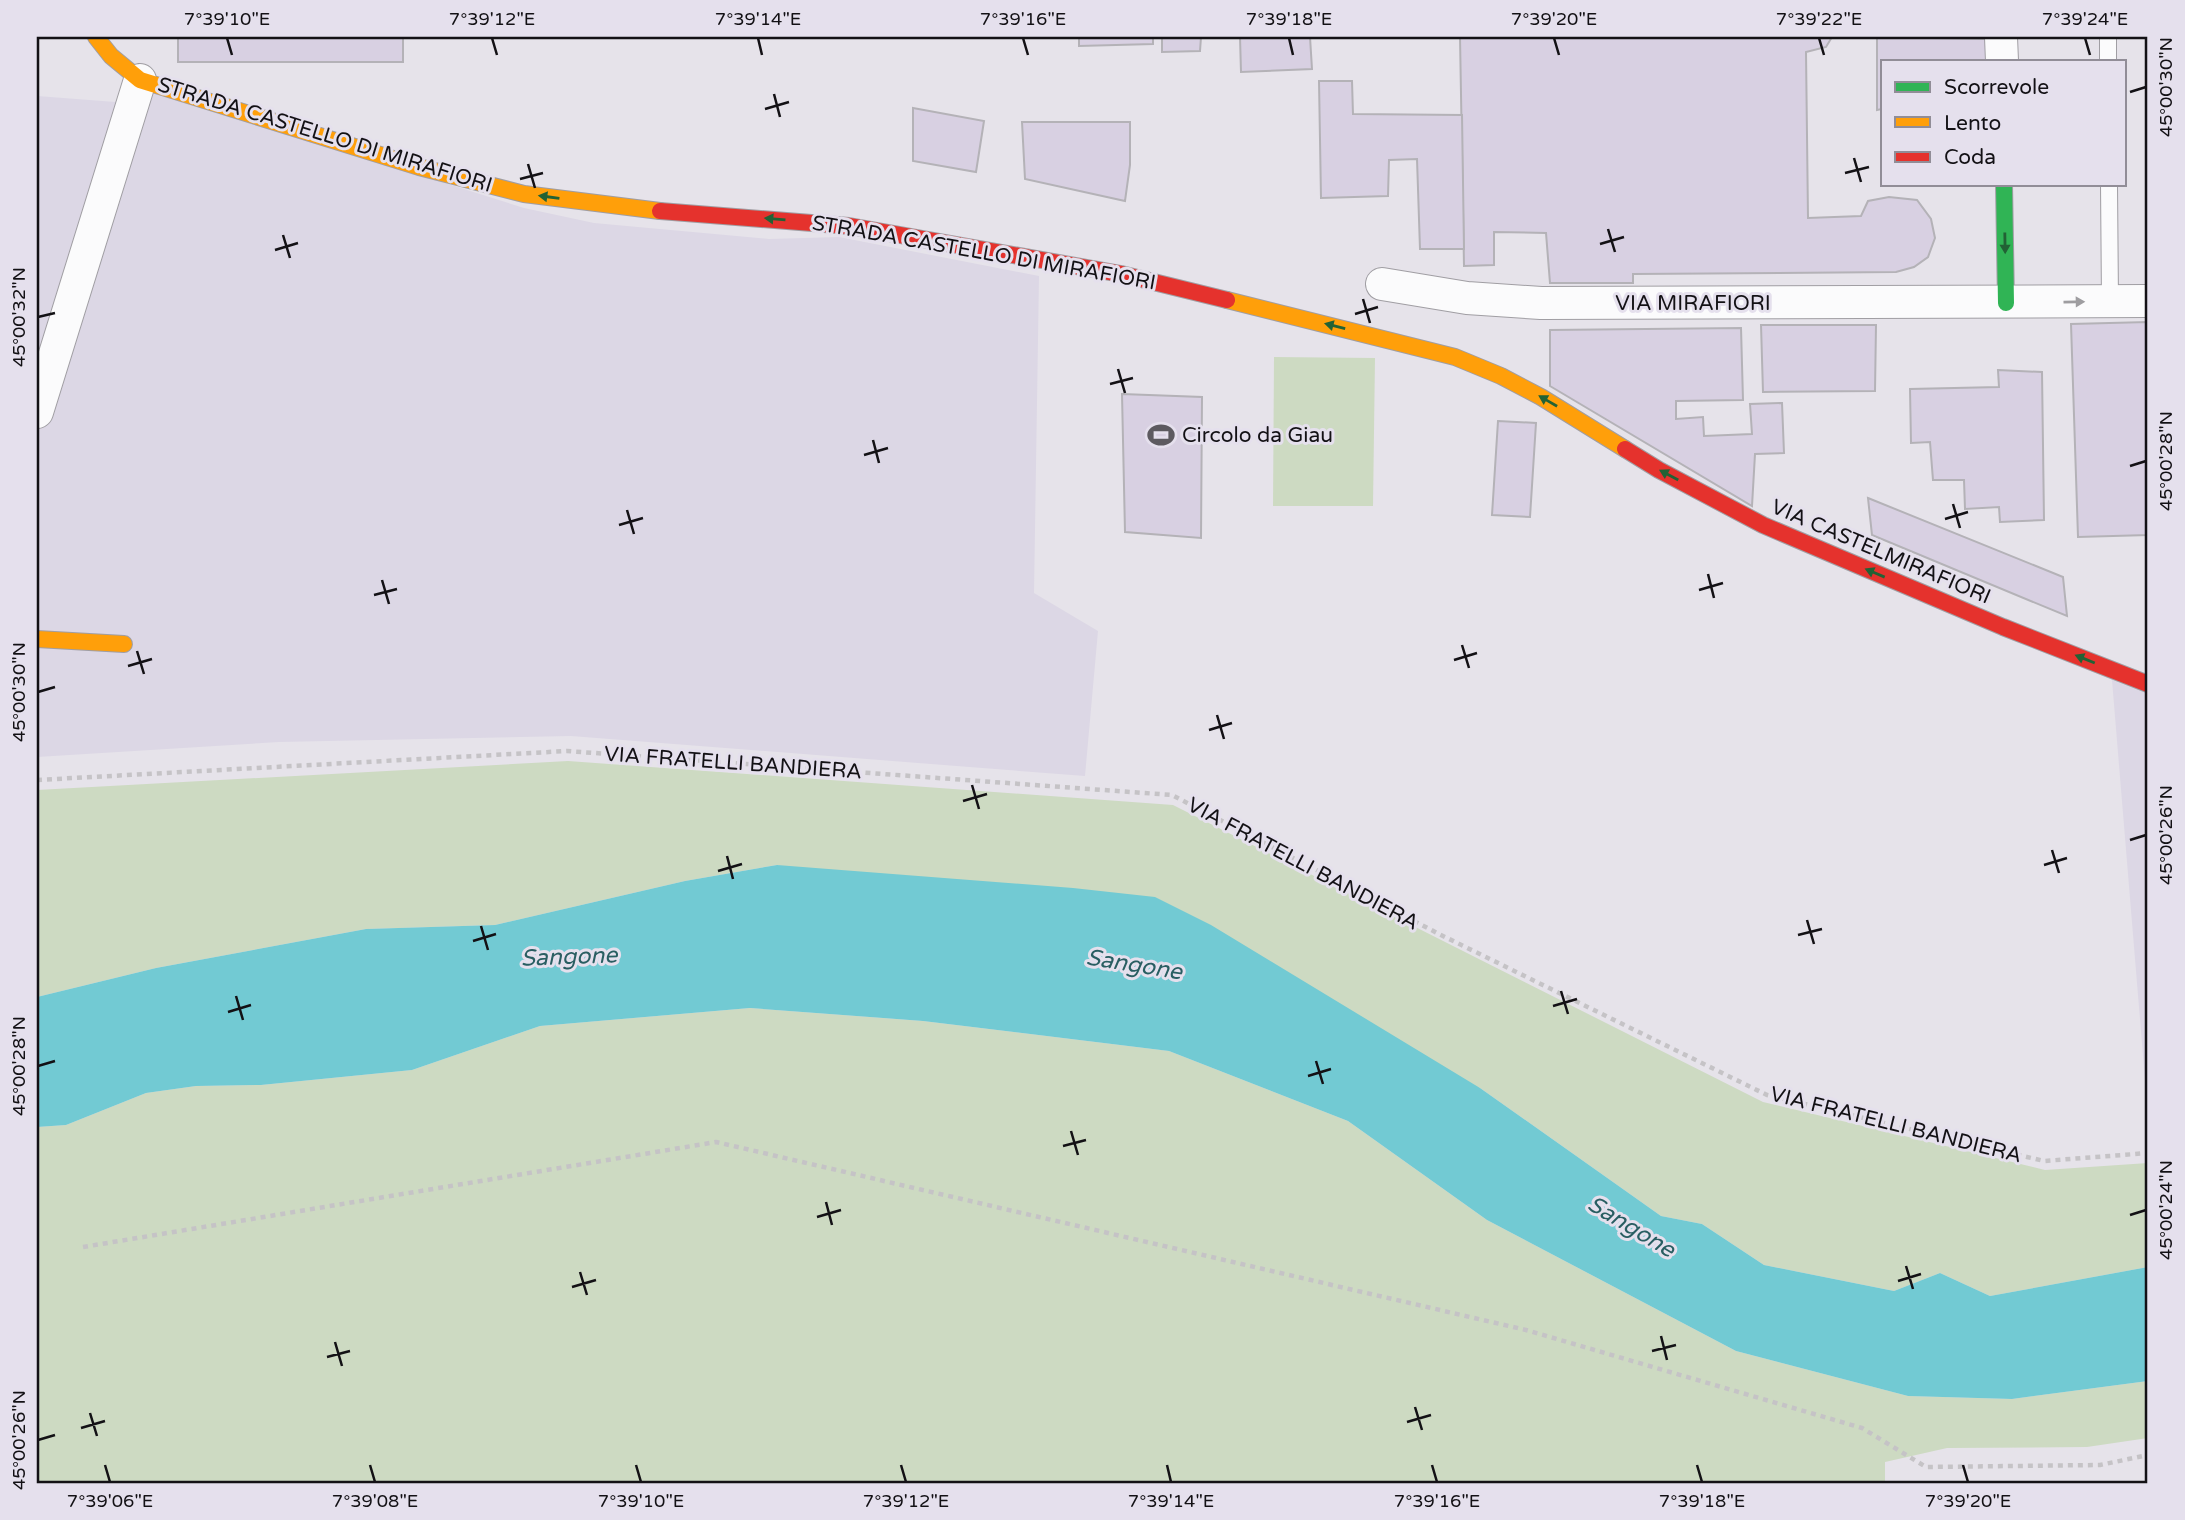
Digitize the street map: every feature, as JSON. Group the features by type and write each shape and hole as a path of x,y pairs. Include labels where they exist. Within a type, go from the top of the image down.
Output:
{"street":[{"name":"STRADA CASTELLO DI MIRAFIORI","path":"96,37 111,56 140,80 419,167 524,194 662,211 849,226 1121,274 1455,357 1501,376 1607,436"},
{"path":"2001,37 2002,60"},
{"name":"STRADA CASTELLO DI MIRAFIORI","path":"37,412 140,80"},
{"path":"2004,186 2006,303"},
{"name":"VIA MIRAFIORI","path":"1381,285 1467,298 1541,303 2148,301"},
{"name":"VIA CASTELMIRAFIORI","path":"1607,436 1659,470 1763,525 2003,627 2148,684"},
{"path":"37,639 124,644"}],"lane":[{"path":"2108,37 2108,60"},
{"path":"2109,186 2110,302"}],"path":[{"name":"VIA FRATELLI BANDIERA","path":"37,779 567,751 1172,795 1439,934 1767,1095 2044,1161 2148,1153"},
{"path":"83,1247 716,1142 1526,1330 1862,1428 1926,1467 2100,1465 2148,1455"}],"shaded area":[{"path":"156,92 524,208 594,223 769,239 839,237 1039,276 1034,593 1098,631 1085,776 571,736 279,742 37,757 37,96 115,102"},
{"path":"2112,680 2148,694 2148,1116"}],"green space":[{"path":"1274,357 1375,358 1373,506 1273,506"},
{"path":"568,761 1173,805 1763,1102 2045,1170 2148,1163 2148,1267 1990,1296 1940,1273 1894,1291 1764,1265 1702,1224 1661,1216 1480,1088 777,865 685,881 495,925 366,929 156,968 37,997 37,790"},
{"path":"750,1008 923,1021 1169,1051 1348,1121 1487,1220 1736,1351 1908,1396 2012,1399 2148,1381 2148,1438 2087,1447 1947,1448 1885,1462 1885,1483 37,1483 37,1127 66,1125 146,1093 196,1086 261,1085 412,1070 540,1026"}],"water":[{"name":"Sangone","path":"777,865 1155,897 1211,925 1480,1088 1661,1216 1702,1224 1764,1265 1894,1291 1940,1273 1990,1296 2148,1267 2148,1381 2012,1399 1908,1396 1736,1351 1487,1220 1348,1121 1169,1051 923,1021 750,1008 540,1026 412,1070 261,1085 196,1086 146,1093 66,1125 37,1127 37,997 156,968 366,929 495,925 685,881"}],"building":[{"path":"178,37 403,37 403,62 178,62"},
{"path":"1079,37 1153,37 1153,44 1079,46"},
{"path":"1162,37 1201,37 1200,51 1162,52"},
{"path":"1240,37 1310,37 1312,69 1241,72"},
{"path":"1460,37 1832,37 1826,47 1806,52 1808,218 1861,216 1868,201 1889,197 1917,200 1931,219 1935,238 1928,257 1914,267 1896,272 1633,274 1633,283 1550,283 1546,233 1494,232 1494,265 1464,266"},
{"path":"1877,37 1987,39 1987,60 1881,60 1881,109 1877,110"},
{"path":"1319,81 1352,81 1353,114 1462,115 1464,249 1420,249 1417,159 1389,160 1388,196 1321,198"},
{"path":"913,108 984,121 976,172 913,161"},
{"path":"1022,122 1130,122 1130,165 1125,201 1025,179"},
{"path":"2148,322 2148,535 2078,537 2071,324"},
{"path":"1761,325 1876,325 1875,391 1763,392"},
{"path":"1741,328 1743,400 1676,401 1676,419 1703,417 1704,436 1752,434 1750,404 1782,403 1784,453 1755,454 1752,506 1550,386 1550,330"},
{"path":"1998,370 2042,372 2044,520 2000,522 1999,507 1965,509 1964,480 1933,480 1930,442 1911,443 1910,389 1999,387"},
{"path":"1122,394 1202,397 1201,538 1125,532"},
{"path":"1498,421 1536,423 1530,517 1492,515"},
{"path":"1868,498 2063,577 2067,616 1872,535"}],"traffic: fast":[{"path":"2004,186 2006,303"}],"traffic: slow":[{"path":"96,37 111,56 140,80 419,167 524,194 660,211"},
{"path":"1227,300 1455,357 1501,376 1541,397 1625,449"},
{"path":"37,639 124,644"}],"traffic: jam":[{"path":"660,211 849,226 1121,274 1227,300"},
{"path":"1625,449 1763,525 2003,627 2148,684"}],"place":[{"name":"Circolo da Giau","path":"1161,435"}]}
